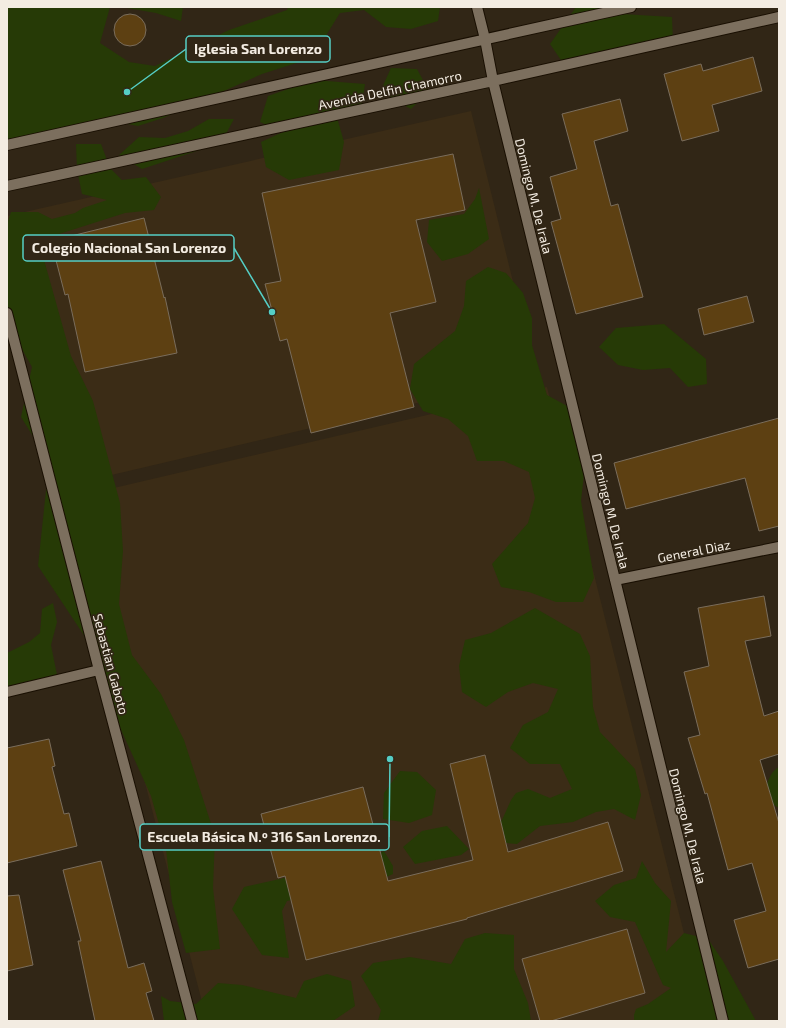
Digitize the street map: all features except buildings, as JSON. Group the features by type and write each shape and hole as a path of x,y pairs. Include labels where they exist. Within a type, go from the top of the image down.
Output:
{"street":[{"name":"Domingo M. De Irala","path":"477,7 485,39 492,81 723,1021"},
{"path":"7,145 631,7"},
{"name":"Avenida Delfin Chamorro","path":"7,186 779,17"},
{"name":"Sebastian Gaboto","path":"7,313 99,670 192,1021"},
{"name":"General Diaz","path":"615,580 779,547"},
{"path":"7,692 99,670"}],"shaded area":[{"path":"471,111 536,375 69,485 7,249 7,216"},
{"path":"547,387 706,1021 207,1021 71,498"}],"green space":[{"path":"7,7 110,7 100,43 129,62 155,66 229,30 287,10 288,7 440,7 438,21 411,29 386,27 364,10 340,13 312,58 262,74 163,118 138,126 112,121 9,141 7,140"},
{"path":"121,7 183,7 181,21 156,13"},
{"path":"576,7 620,7 622,14 672,17 673,42 565,66 550,44"},
{"path":"391,68 417,69 429,91 411,109 380,92"},
{"path":"314,80 365,84 361,110 336,114 344,142 339,170 289,180 266,167 261,142 283,132 260,122 268,96"},
{"path":"209,119 234,119 221,143 142,169 119,155 139,137 165,138 188,131"},
{"path":"76,144 101,144 110,168 122,180 146,177 161,197 154,210 125,213 56,235 39,242 71,356 93,401 120,503 123,551 119,604 132,655 161,694 184,740 215,836 213,888 220,949 186,953 172,902 166,849 151,796 108,701 95,652 38,566 49,462 21,417 32,367 7,322 7,224 11,212 38,212 52,219 75,213 83,208 107,200 82,194 77,170"},
{"path":"479,188 489,239 468,254 442,261 427,242 429,220 464,214 475,199"},
{"path":"488,267 506,273 523,293 532,318 532,345 547,395 569,407 573,434 583,459 584,474 581,501 594,578 583,602 556,602 529,592 501,587 492,564 528,523 535,498 529,472 504,461 477,461 468,436 448,419 423,411 410,389 414,364 455,331 464,306 466,281"},
{"path":"664,324 706,359 707,384 688,387 670,368 643,370 618,365 599,347 616,328"},
{"path":"53,603 57,622 51,645 57,675 7,690 7,653 29,642 40,633 42,609"},
{"path":"535,608 580,634 590,656 593,707 600,732 635,769 641,795 635,820 614,809 596,812 573,822 540,826 517,844 484,841 502,820 511,800 516,793 528,789 550,798 572,789 560,764 530,764 510,748 523,725 548,712 558,689 533,683 508,692 486,707 462,692 459,666 465,640 491,633"},
{"path":"779,767 779,808 772,804 766,786 772,773"},
{"path":"400,771 417,772 436,790 432,815 409,823 383,819 384,793"},
{"path":"447,826 469,849 461,855 415,864 403,847 422,831"},
{"path":"384,851 393,866 393,874 380,880 287,901 282,911 289,958 262,955 232,909 244,887 369,859"},
{"path":"642,861 655,883 671,901 666,952 684,933 708,939 723,961 756,1021 634,1021 636,1009 648,1004 671,988 663,985 635,922 610,917 595,901 614,885 636,878"},
{"path":"485,933 514,935 514,969 528,1003 531,1021 378,1021 381,1010 361,976 373,963 410,957 451,964 465,939"},
{"path":"327,974 351,981 355,1006 333,1021 164,1021 161,996 170,1001 196,1004 218,983 242,985 296,998 304,981"}],"place":[{"name":"Iglesia San Lorenzo","path":"127,92"},
{"name":"Colegio Nacional San Lorenzo","path":"272,312"},
{"name":"Escuela Básica N.º 316 San Lorenzo.","path":"390,759"}]}
